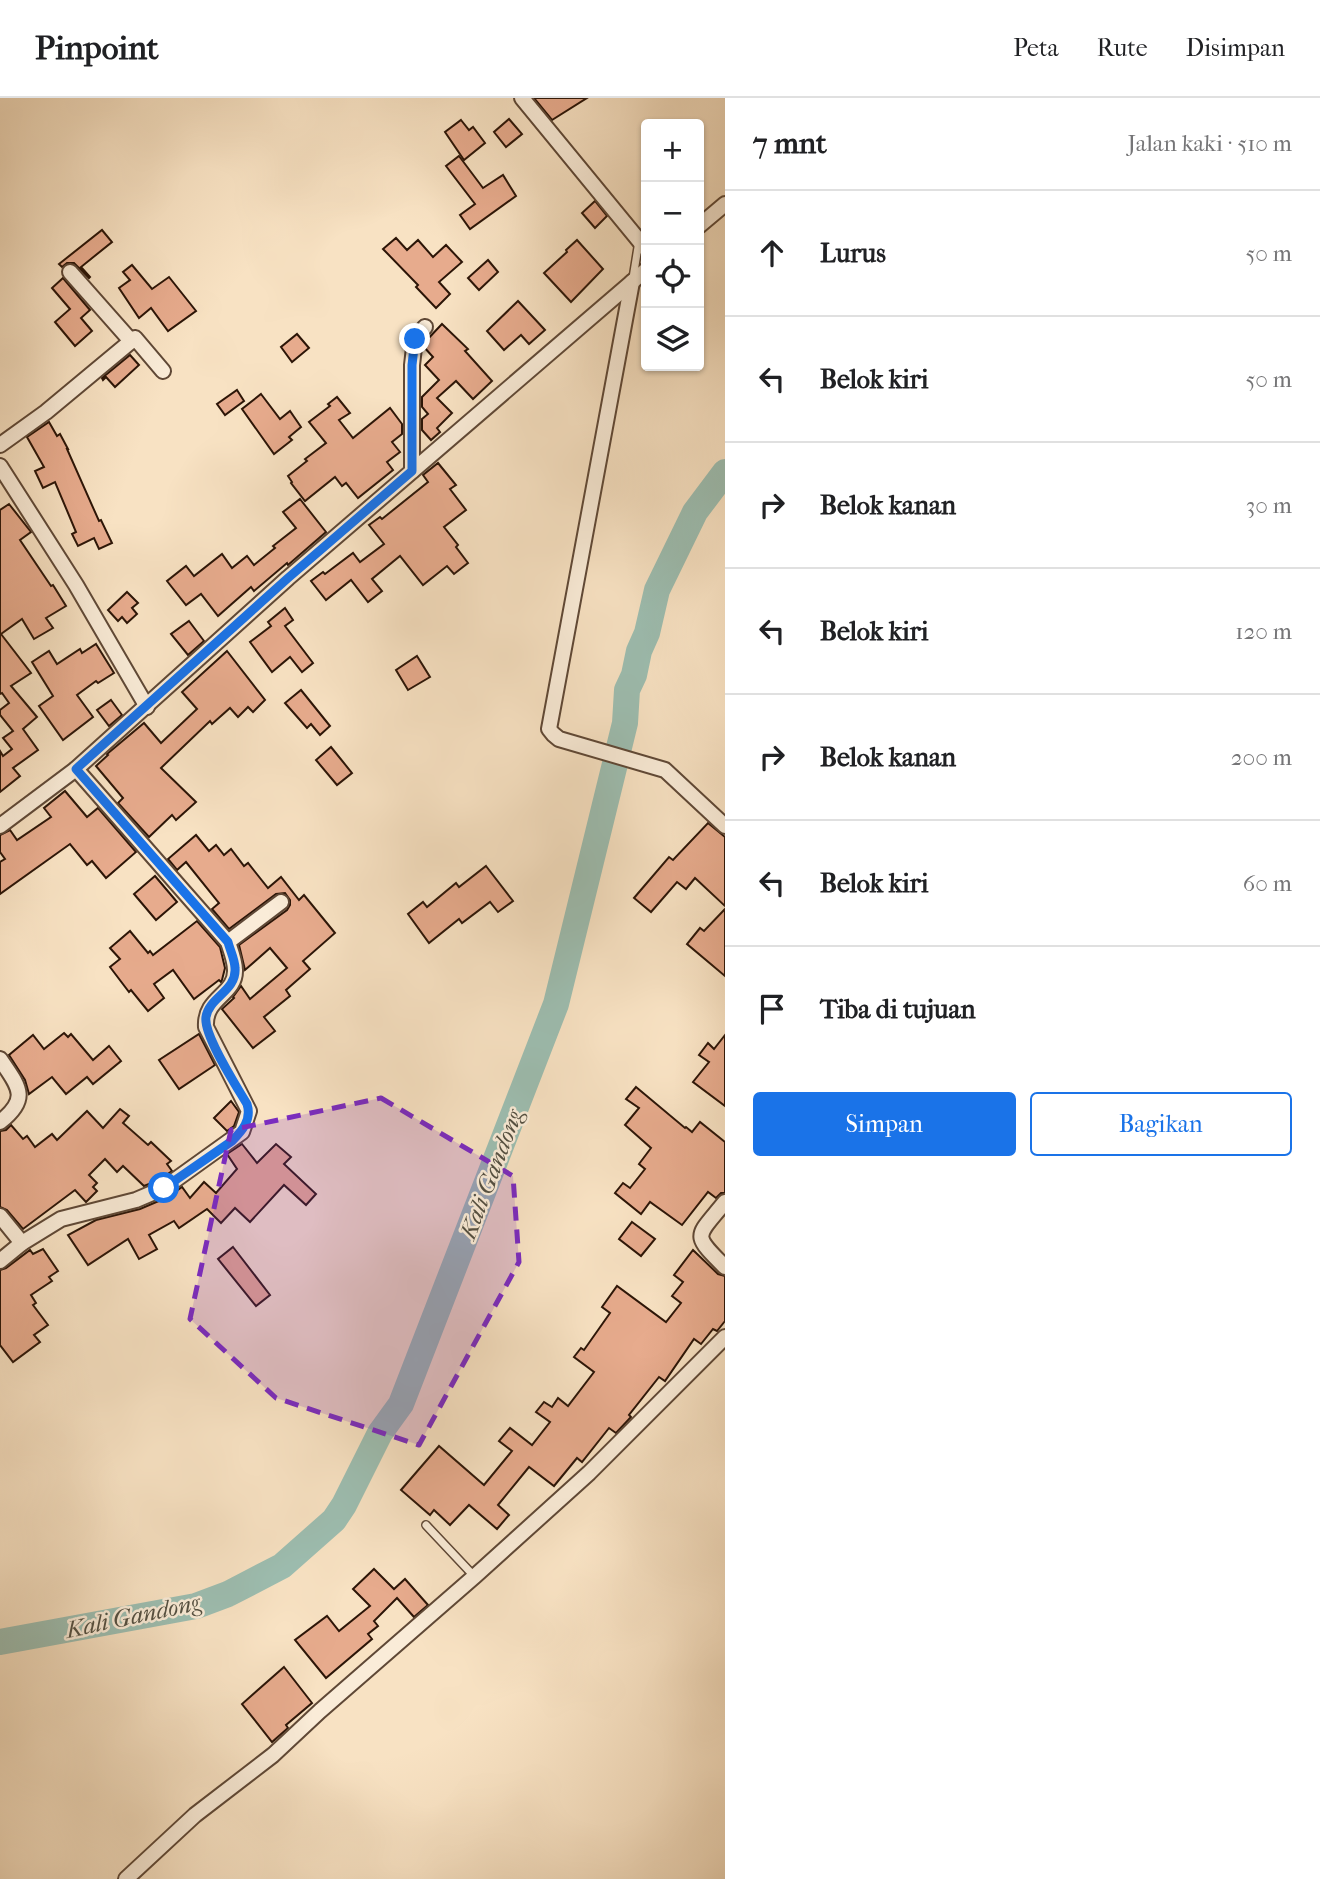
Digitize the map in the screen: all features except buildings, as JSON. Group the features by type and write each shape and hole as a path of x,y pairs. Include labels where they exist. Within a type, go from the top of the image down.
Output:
{"street":[{"path":"522,98 641,243"},
{"path":"704,222 725,204"},
{"path":"70,272 131,341"},
{"path":"0,826 76,769 288,578 641,274"},
{"path":"632,282 549,725 550,732 570,742 665,770 725,826"},
{"path":"412,471 412,365 415,339 425,327"},
{"path":"0,444 46,412 135,338 163,371"},
{"path":"0,466 81,594 147,707"},
{"path":"0,1262 22,1243 61,1219 136,1200 164,1188 242,1132 249,1111 213,1043 205,1019 208,1009 232,985 235,976 236,967 228,942 76,769"},
{"path":"228,942 281,902"},
{"path":"0,1059 15,1082 19,1099 16,1107 0,1122"},
{"path":"725,1202 703,1229 700,1237 702,1244 725,1267"},
{"path":"0,1216 22,1243"},
{"path":"126,1879 195,1815 273,1755 589,1473 725,1337"}],"lane":[{"path":"632,282 641,252"},
{"path":"426,1525 475,1576"}],"highlighted area":[{"path":"381,1098 513,1176 519,1262 419,1445 276,1398 190,1319 231,1130"}],"waterway":[{"name":"Kali Gandong","path":"0,1642 196,1606 228,1594 282,1566 334,1520 344,1505 380,1433 401,1404 556,1004 625,723 627,690 647,633 657,590 695,512 725,472"}],"route":[{"path":"164,1188 232,1141 242,1132 246,1122 249,1111 247,1104 213,1043 205,1019 208,1009 232,985 236,967 228,942 76,769 288,578 412,471 412,365 415,339"}]}
